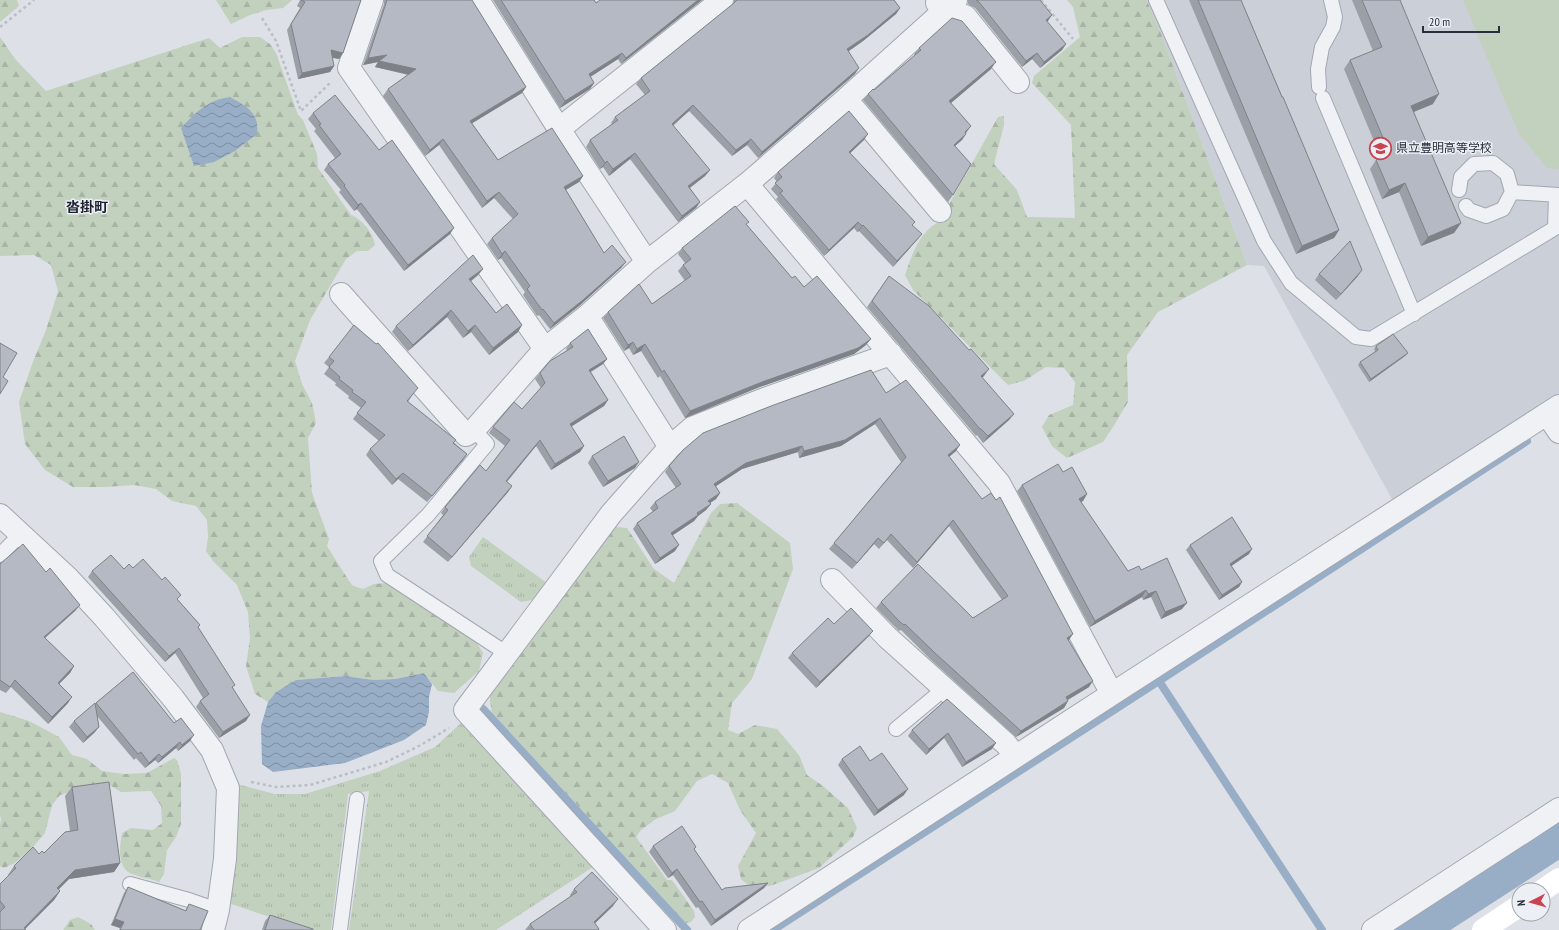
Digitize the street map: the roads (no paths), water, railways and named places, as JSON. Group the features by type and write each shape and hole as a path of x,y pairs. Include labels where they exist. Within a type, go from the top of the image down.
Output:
{"main road":[{"path":"1483,930 1511,911"}],"street":[{"path":"372,0 349,68 545,349"},
{"path":"478,0 559,129 647,262"},
{"path":"559,129 722,0"},
{"path":"341,294 466,435 474,430 545,349 587,316 647,262 747,184 846,99 945,4 965,16 1018,82"},
{"path":"846,99 940,211"},
{"path":"747,184 999,483 1112,694"},
{"path":"587,316 670,447"},
{"path":"665,930 465,710 611,514 670,447 692,428 769,397 891,354"},
{"path":"749,930 1015,756 1553,410 1559,432"},
{"path":"0,515 67,577 104,617 174,698 212,750 228,788 225,859 215,920"},
{"path":"832,580 887,637 1006,744 1015,756"},
{"path":"1373,930 1559,809"}],"lane":[{"path":"1156,0 1264,241 1291,283 1356,337 1371,339 1556,228 1557,195 1512,192"},
{"path":"1331,0 1334,17 1333,27 1322,47 1318,69 1321,92 1414,314"},
{"path":"1459,190 1461,176 1474,164 1493,163 1507,174 1512,192 1503,209 1486,216 1468,210 1466,206"},
{"path":"474,430 487,444 428,515 381,562 387,575 506,653"},
{"path":"0,555 20,535"},
{"path":"896,729 944,689"},
{"path":"340,930 357,800"},
{"path":"130,884 189,900 215,920"}],"water":[{"path":"230,97 246,107 254,115 257,134 235,151 214,162 194,166 181,128 209,104"},
{"path":"424,673 432,684 426,725 404,740 345,763 273,772 262,764 261,726 268,702 276,692 296,680 345,676 373,680 395,679"}],"waterway":[{"path":"773,930 1527,441"},
{"path":"1159,681 1322,930"},
{"path":"483,709 687,930"},
{"path":"1409,930 1559,833"},
{"path":"1444,907 1450,916"}],"place":[{"name":"県立豊明高等学校","path":"1381,148"}],"district":[{"name":"沓掛町","path":"87,207"}]}
